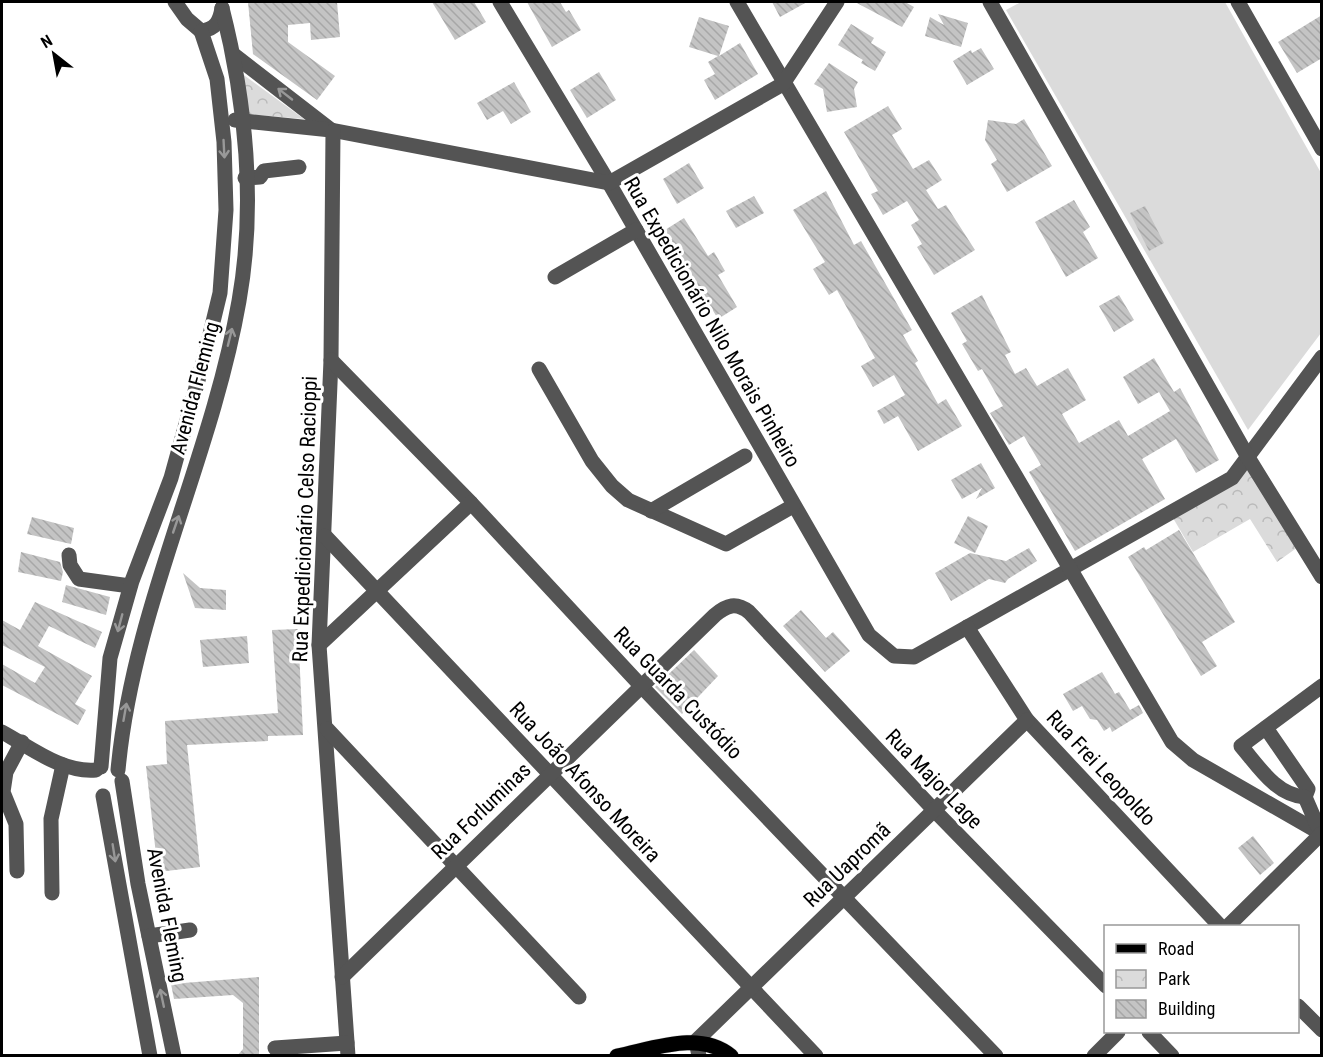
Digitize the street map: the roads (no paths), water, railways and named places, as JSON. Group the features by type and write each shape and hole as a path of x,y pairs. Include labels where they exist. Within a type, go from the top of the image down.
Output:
{"main road":[{"path":"617,1056 698,1048 722,1048 731,1056"}],"street":[{"path":"175,2 187,20 201,31 215,26 219,21 221,5"},
{"name":"Rua Expedicionário Nilo Morais Pinheiro","path":"500,2 609,183 793,507 869,635 894,656 914,657 967,627"},
{"path":"737,2 783,84 1172,742 1193,760 1322,834"},
{"path":"220,109 228,120 332,130 609,183 783,84 837,2"},
{"path":"990,2 1249,459 1322,577"},
{"path":"1238,2 1322,149"},
{"name":"Avenida Fleming","path":"174,1056 149,936 120,776 121,734 134,667 154,590 211,415 239,301 247,218 245,171 234,55 221,5"},
{"name":"Avenida Fleming","path":"92,773 110,658 130,586 171,477 220,293 226,210 220,109 217,80 201,31"},
{"path":"234,55 332,130"},
{"name":"Rua Expedicionário Celso Racioppi","path":"332,130 331,360 319,645 327,729 342,977 349,1052"},
{"path":"245,171 260,177 264,171 299,167"},
{"path":"555,277 636,230"},
{"path":"967,627 1232,478 1249,459 1322,357"},
{"name":"Rua Guarda Custódio","path":"331,360 471,503 643,688 996,1056"},
{"path":"539,369 592,461 612,486 628,500 726,544 793,507"},
{"path":"651,511 745,456"},
{"path":"171,477 190,484"},
{"path":"319,645 471,503"},
{"name":"Rua João Afonso Moreira","path":"325,536 816,1055"},
{"path":"69,555 70,565 79,579 130,586"},
{"name":"Rua Forluminas","path":"342,977 456,864 643,688 715,615 731,605"},
{"name":"Rua Major Lage","path":"731,605 741,606 749,612 934,810 1104,984"},
{"name":"Rua Frei Leopoldo","path":"967,627 1027,720 1218,925"},
{"path":"1305,797 1292,796 1272,783 1241,746 1322,686"},
{"name":"Rua Uapromã","path":"698,1048 751,988 1027,720"},
{"path":"1266,728 1308,789 1305,797 1322,834"},
{"path":"327,729 579,997"},
{"path":"2,732 63,765 92,773 113,767 120,776 118,791 104,796 98,793 92,773"},
{"path":"17,871 16,824 3,792 6,772 21,742"},
{"path":"52,893 51,819 63,765"},
{"name":"Avenida Fleming","path":"104,796 150,1056"},
{"path":"1230,925 1322,834"},
{"path":"149,936 190,930"},
{"path":"1299,1007 1322,1030"},
{"path":"1094,1056 1117,1033"},
{"path":"1150,1033 1172,1056"},
{"path":"275,1048 349,1052"}]}
